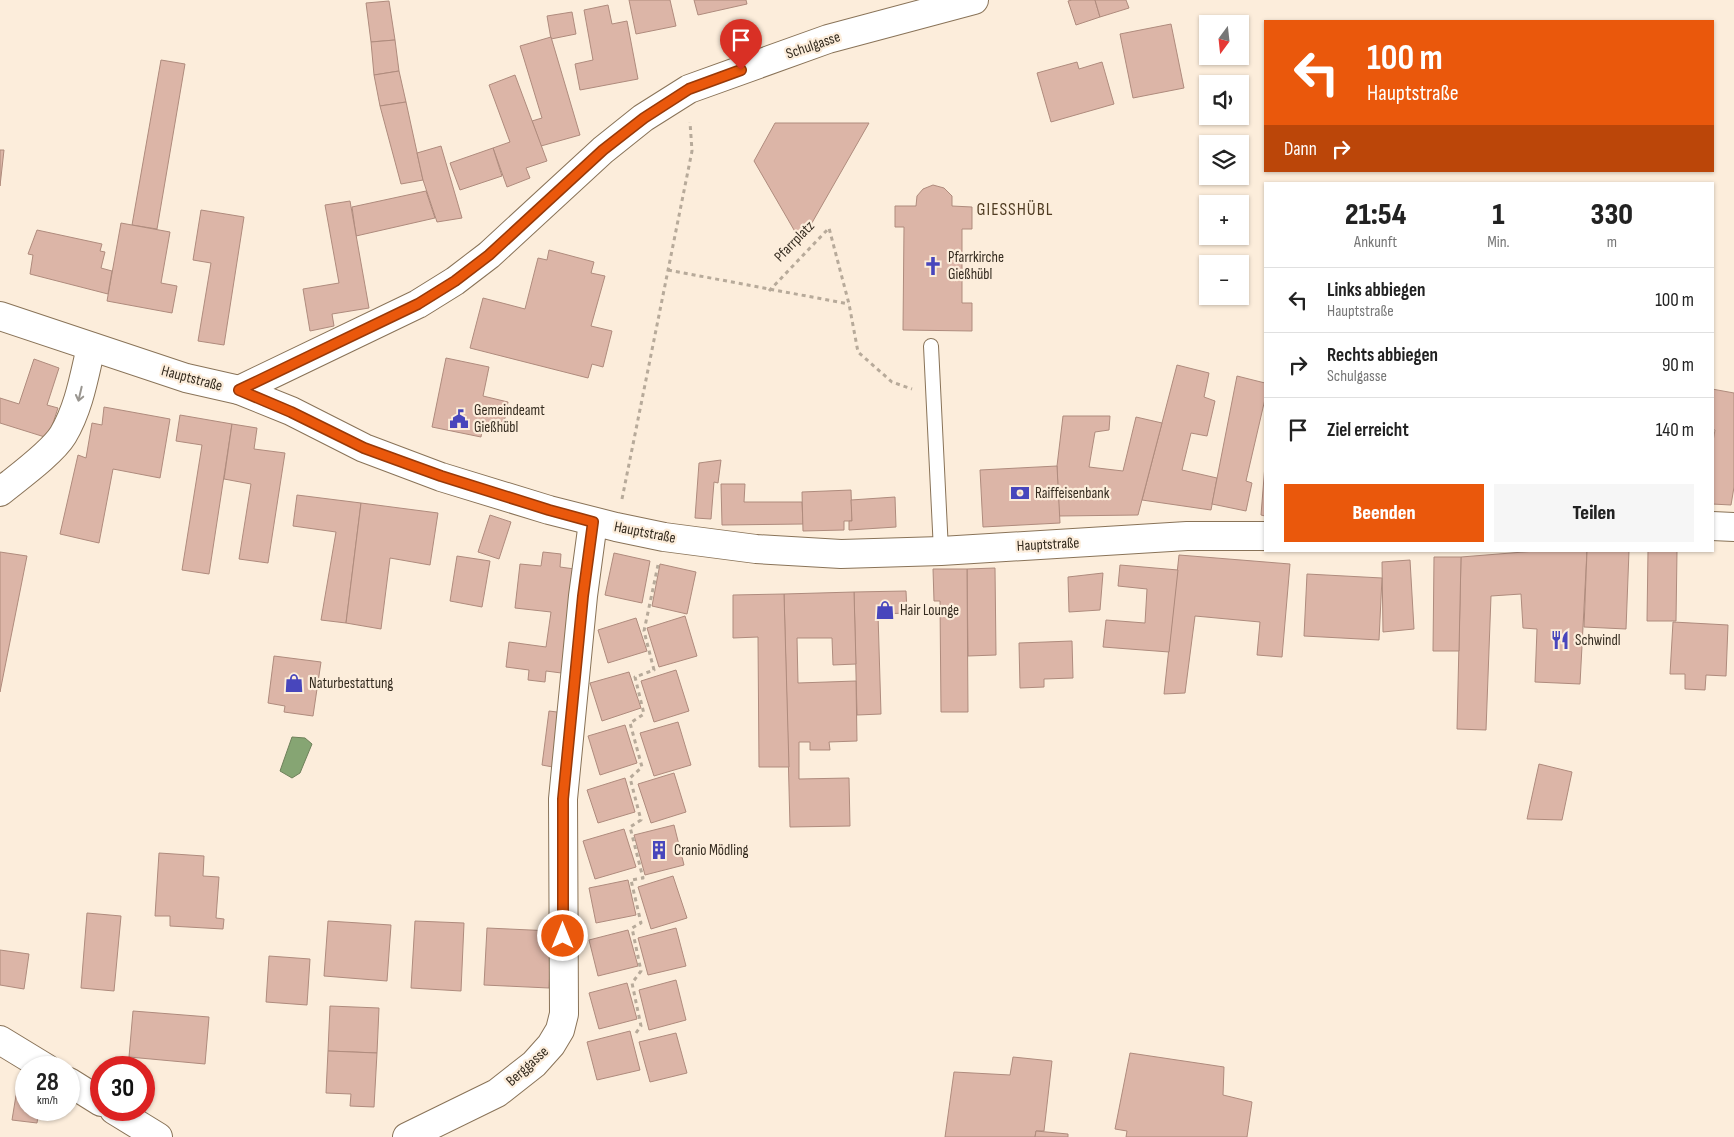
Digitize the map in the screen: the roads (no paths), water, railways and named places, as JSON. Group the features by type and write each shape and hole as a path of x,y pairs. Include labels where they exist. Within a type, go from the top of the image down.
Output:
{"street":[{"name":"Schulgasse","path":"239,390 418,304 455,281 489,255 603,150 644,118 689,89 828,39 974,0"},
{"name":"Hauptstraße","path":"0,316 186,378 239,390 291,412 364,448 441,476 549,510 664,537 756,549 841,554 941,551 1187,536 1264,536"},
{"path":"0,492 41,458 62,436 78,404 91,346"},
{"name":"Berggasse","path":"407,1137 497,1093 534,1064 551,1045 560,1030 564,1014 563,799 583,596 604,524"},
{"path":"1714,526 1734,527"},
{"path":"0,1040 26,1056"},
{"path":"132,1121 158,1137"}],"lane":[{"path":"931,346 941,551"}],"place":[{"name":"Pfarrkirche Gießhübl","path":"933,266"},
{"name":"Gemeindeamt Gießhübl","path":"459,419"},
{"name":"Raiffeisenbank","path":"1020,493"},
{"name":"Hair Lounge","path":"885,610"},
{"name":"Schwindl","path":"1560,640"},
{"name":"Naturbestattung","path":"294,683"},
{"name":"Cranio Mödling","path":"659,850"}],"district":[{"name":"GIESSHÜBL","path":"1015,209"}]}
